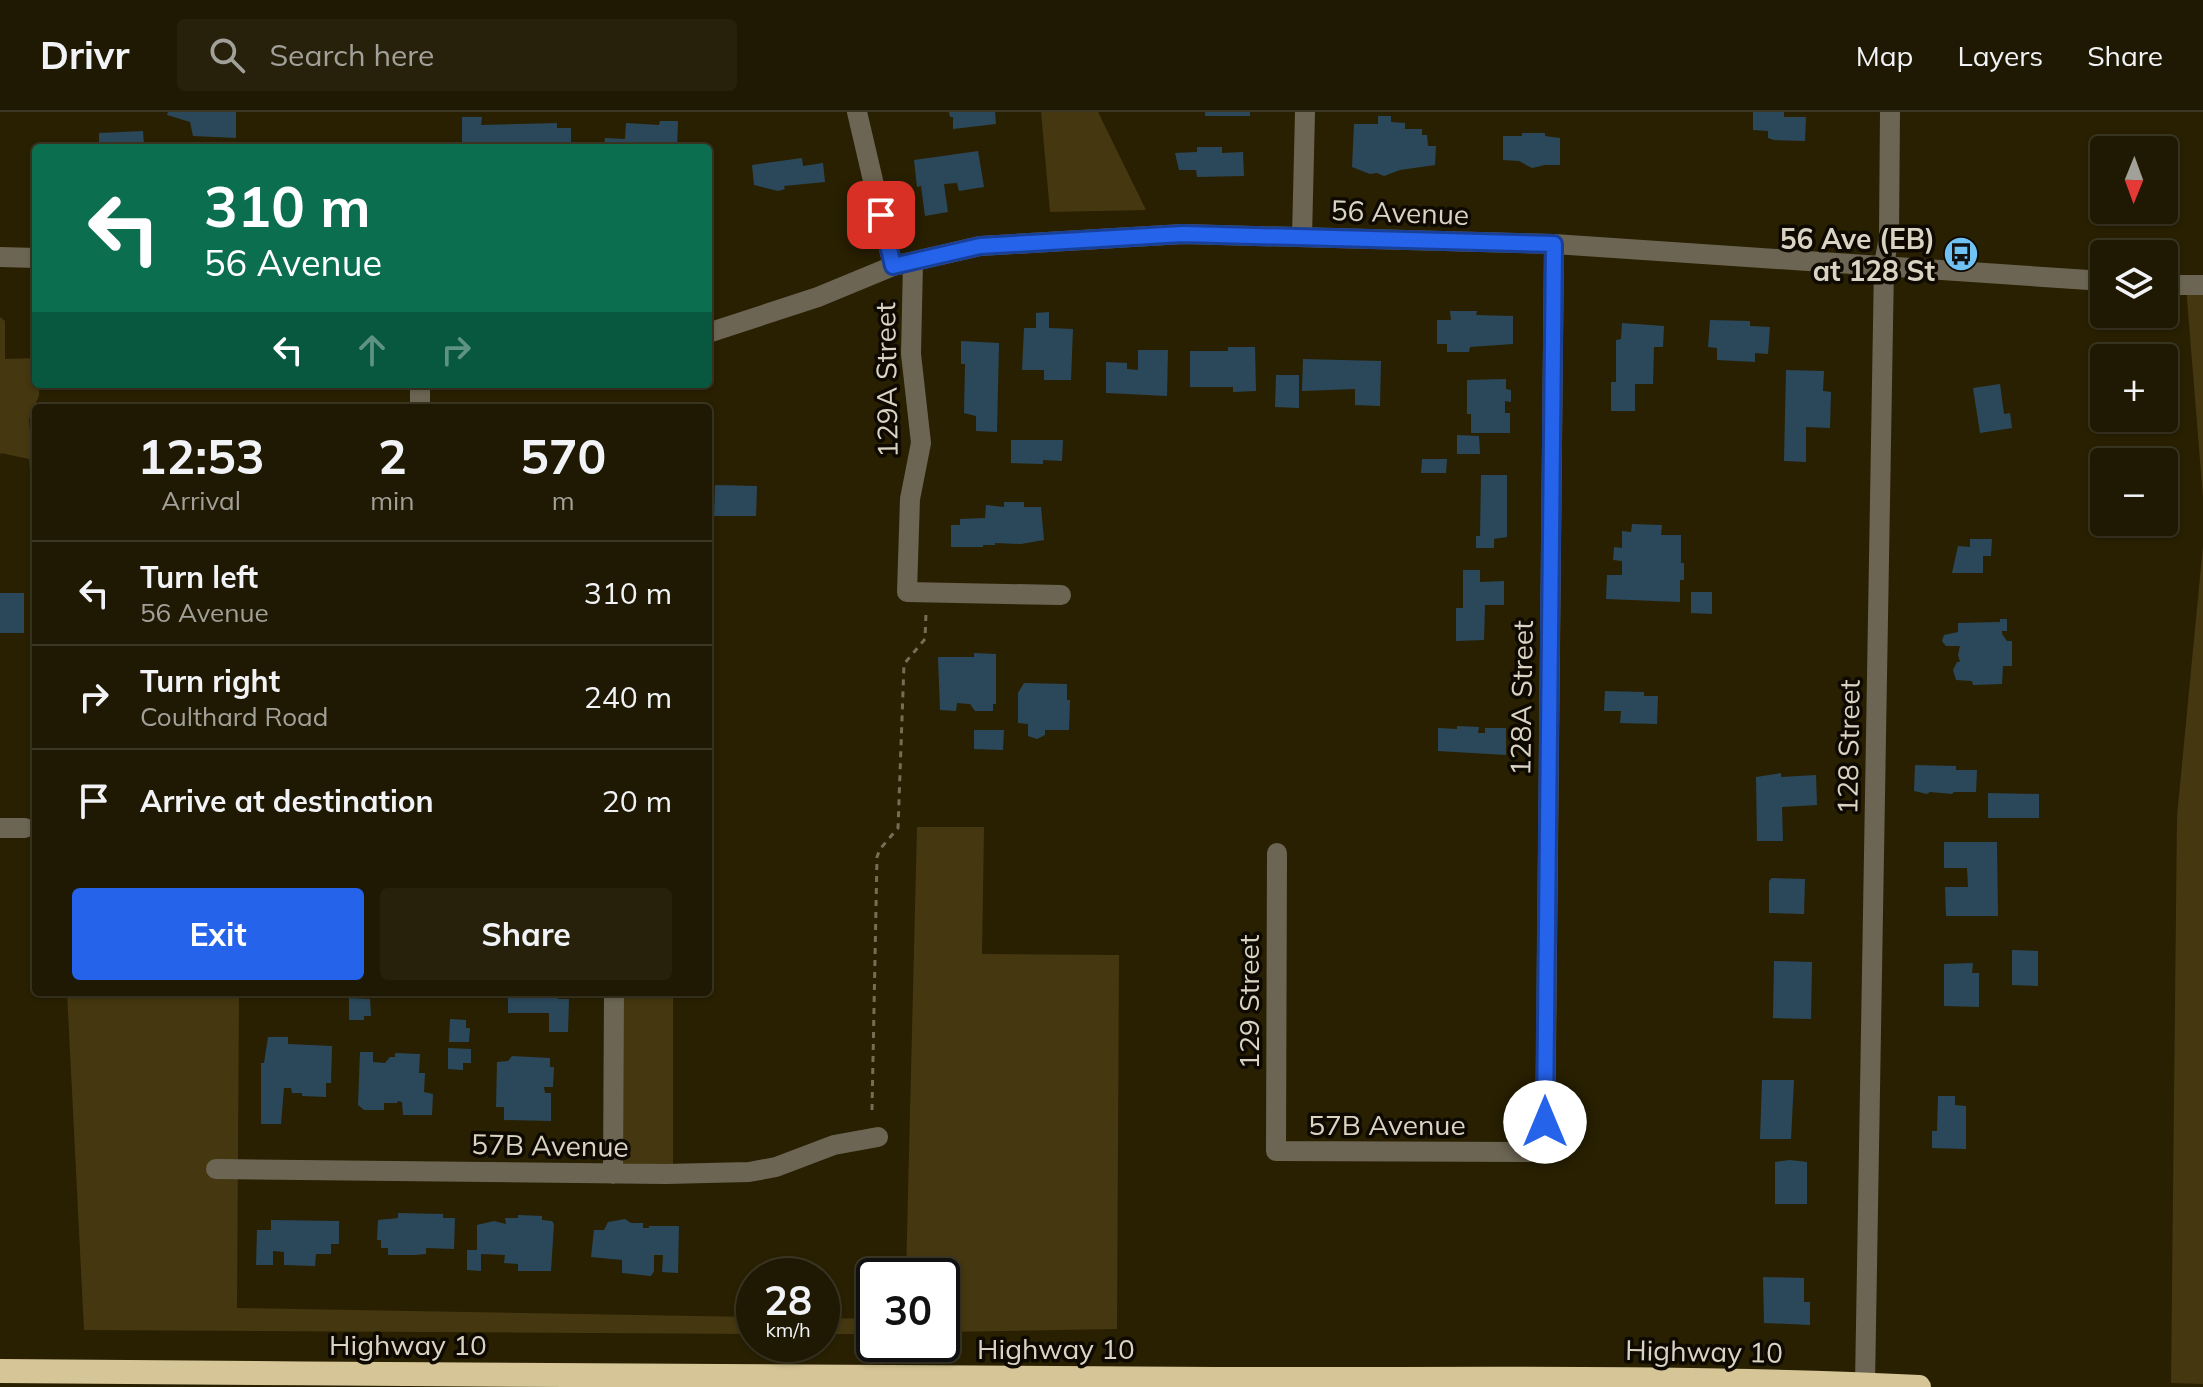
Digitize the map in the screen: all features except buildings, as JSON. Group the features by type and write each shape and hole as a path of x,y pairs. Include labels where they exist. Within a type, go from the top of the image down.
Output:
{"highway":[{"name":"Highway 10","path":"0,1371 1472,1378 1919,1387"}],"street":[{"name":"129A Street","path":"857,112 903,264 921,443 910,499 907,592 1061,595"},
{"path":"1302,237 1305,112"},
{"name":"128 Street","path":"1865,1384 1884,265 1889,236 1890,112"},
{"name":"56 Avenue","path":"712,332 818,297 903,264 980,246 1183,234 1554,244 2090,280"},
{"name":"128A Street","path":"1545,1152 1554,244"},
{"path":"0,257 32,258"},
{"path":"2178,285 2203,285"},
{"path":"0,828 25,828"},
{"name":"129 Street","path":"1276,1151 1277,853"},
{"path":"613,1174 614,996"},
{"name":"57B Avenue","path":"216,1169 613,1174 749,1172 776,1167 834,1145 878,1137"},
{"name":"57B Avenue","path":"1276,1151 1545,1152"}],"path":[{"path":"872,1110 877,857 898,828 904,664 925,639 927,606"}],"shaded area":[{"path":"1041,112 1098,112 1146,210 1050,212"},
{"path":"2203,284 2203,498 2186,286"},
{"path":"0,317 5,321 5,359 32,358 32,388 39,388 39,396 36,404 32,404 29,419 32,494 29,459 0,455"},
{"path":"2203,546 2203,1384 2171,1383 2177,816"},
{"path":"917,827 984,827 982,954 1119,955 1117,1329 960,1332 960,1258 906,1258"},
{"path":"67,996 239,996 237,1308 736,1317 736,1334 84,1330"},
{"path":"616,996 673,996 673,1168 618,1167"},
{"path":"840,1318 856,1319 856,1334 840,1334"}],"place":[{"name":"56 Ave (EB) at 128 St","path":"1961,254"}],"route":[{"path":"881,215 893,266 980,246 1183,234 1554,244 1545,1122"}]}
